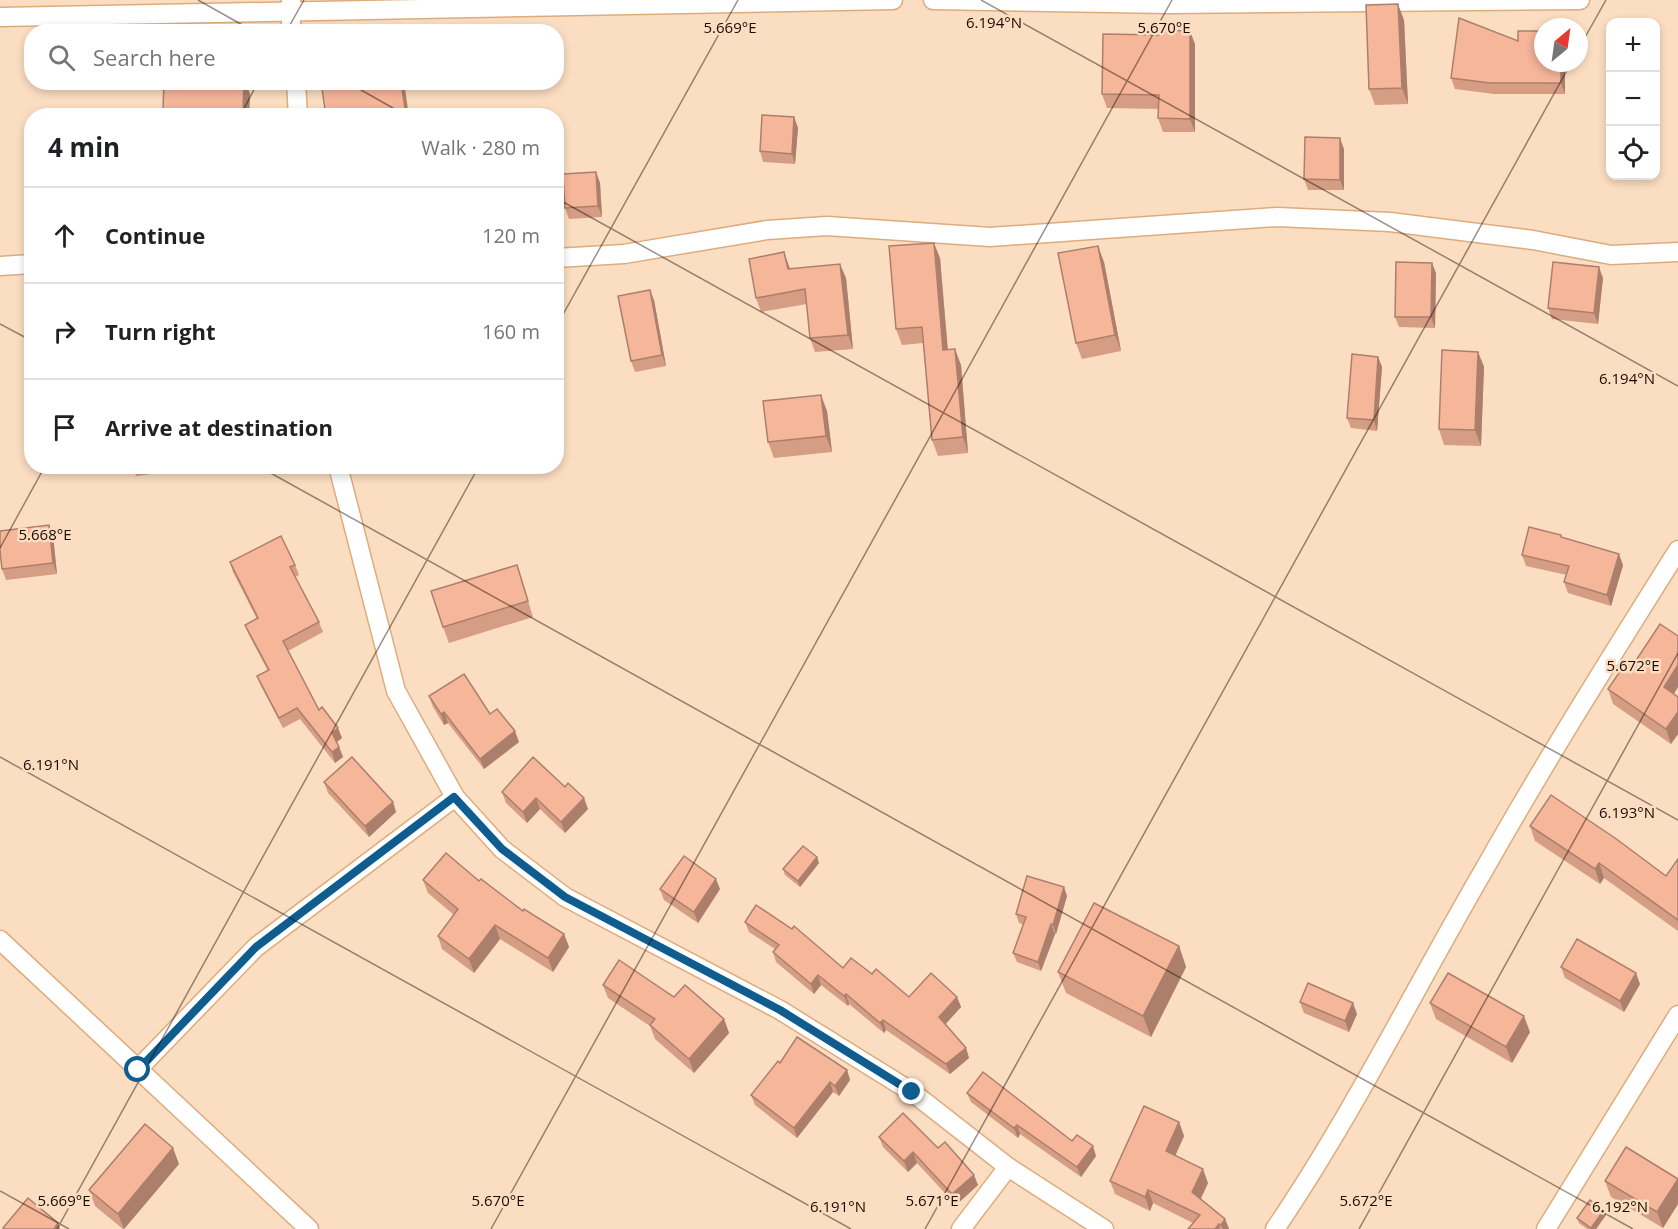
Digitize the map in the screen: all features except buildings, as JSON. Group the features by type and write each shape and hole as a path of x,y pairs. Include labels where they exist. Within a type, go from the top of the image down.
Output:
{"street":[{"path":"0,17 290,6 893,0"},
{"path":"933,0 1170,4 1580,0"},
{"path":"290,6 291,24"},
{"path":"296,90 298,108"},
{"path":"564,258 624,254 767,230 827,226 990,237 1277,217 1390,222 1533,240 1611,255 1678,252"},
{"path":"0,266 24,264"},
{"path":"340,474 396,691 454,797 502,849 565,897 780,1010 912,1092 1008,1167 1104,1229"},
{"path":"1275,1229 1311,1175 1485,867 1596,680 1678,550"},
{"path":"138,1070 256,947 454,797"},
{"path":"0,940 309,1229"},
{"path":"1546,1229 1678,1015"},
{"path":"961,1229 1008,1167"}],"route":[{"path":"138,1070 256,947 454,797 502,849 565,897 780,1010 912,1092"}]}
